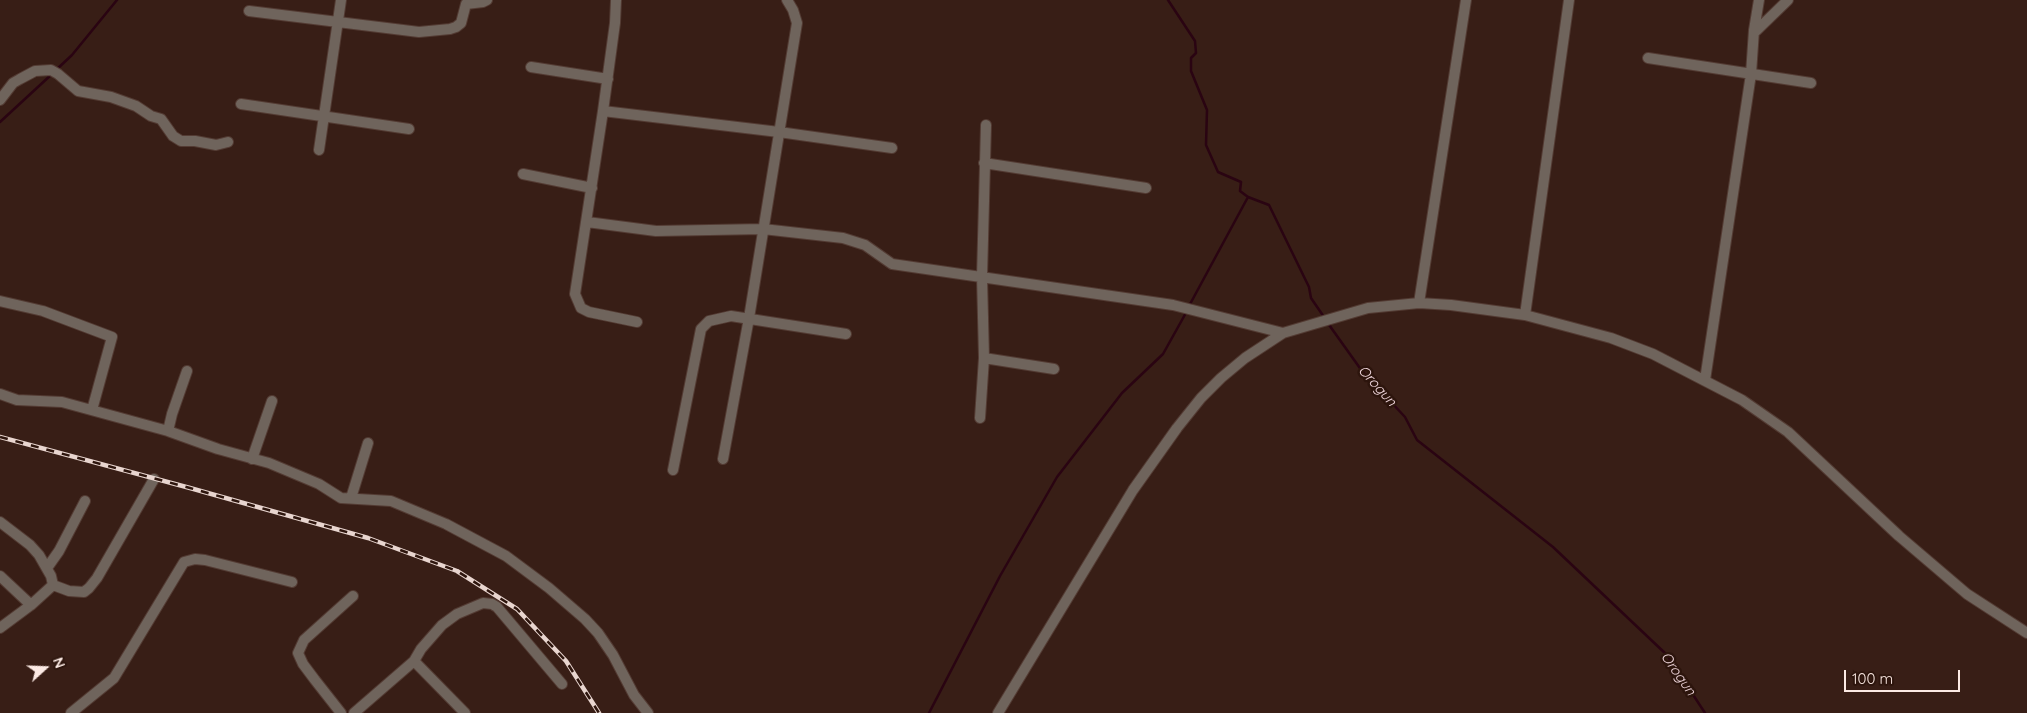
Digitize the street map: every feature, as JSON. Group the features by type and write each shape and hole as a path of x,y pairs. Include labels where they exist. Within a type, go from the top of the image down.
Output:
{"street":[{"path":"319,150 341,0"},
{"path":"249,11 419,32 450,29 461,24 466,4 487,0"},
{"path":"616,0 608,79 575,294 582,308 589,312 637,322"},
{"path":"723,459 749,318 797,23 793,10 787,0"},
{"path":"1419,303 1466,0"},
{"path":"1525,316 1569,0"},
{"path":"1705,380 1750,74 1759,0"},
{"path":"1754,30 1756,31 1788,0"},
{"path":"1648,58 1811,83"},
{"path":"531,68 608,79"},
{"path":"0,100 14,83 20,79 35,71 51,70 78,91 111,97 136,106 151,116 161,118 172,136 181,141 195,141 216,145 228,142"},
{"path":"241,104 409,128"},
{"path":"603,111 779,132 892,148"},
{"path":"980,418 984,358 982,277 986,125"},
{"path":"984,164 1146,188"},
{"path":"523,174 592,188"},
{"path":"587,222 656,231 763,229 843,238 865,245 892,264 1173,305 1283,333"},
{"path":"0,301 43,311 112,337 92,410"},
{"path":"998,713 1133,490 1177,428 1220,378 1245,358 1283,333 1368,308 1419,303 1451,304 1525,316 1611,338 1653,354 1742,400 1788,432 1899,536 1966,594 2027,633"},
{"path":"673,470 701,330 709,321 731,316 846,334"},
{"path":"984,358 1054,369"},
{"path":"168,431 187,371"},
{"path":"0,394 17,400 62,402 168,431 252,459 270,463 319,484 341,498 391,501 446,524 506,556 549,588 598,633 613,655 634,695 648,713"},
{"path":"252,459 272,401"},
{"path":"351,498 368,444"},
{"path":"53,585 69,591 84,592 89,588 97,578 154,479"},
{"path":"47,568 59,551 85,501"},
{"path":"0,522 30,545 47,568 53,585"},
{"path":"71,713 114,678 184,562 195,559 205,560 292,582"},
{"path":"0,576 30,605"},
{"path":"0,628 53,585"},
{"path":"341,713 309,672 298,654 304,640 353,596"},
{"path":"354,713 414,662 442,625 457,614 487,603 497,607 562,684"},
{"path":"414,662 465,713"}],"waterway":[{"path":"56,70 72,55 117,0"},
{"name":"Orogun","path":"1168,0 1195,41 1196,53 1191,58 1191,71 1207,110 1206,145 1218,172 1241,182 1240,191 1248,197 1269,205 1309,287 1311,298 1324,317"},
{"path":"0,122 52,74"},
{"path":"1189,306 1248,197"},
{"path":"929,713 1000,576 1057,477 1122,393 1163,354 1187,311"},
{"name":"Orogun","path":"1327,322 1362,371 1405,417 1417,440 1553,547 1667,655 1705,713"}],"railway":[{"path":"0,437 368,538 457,571 517,609 566,661 599,713"}]}
